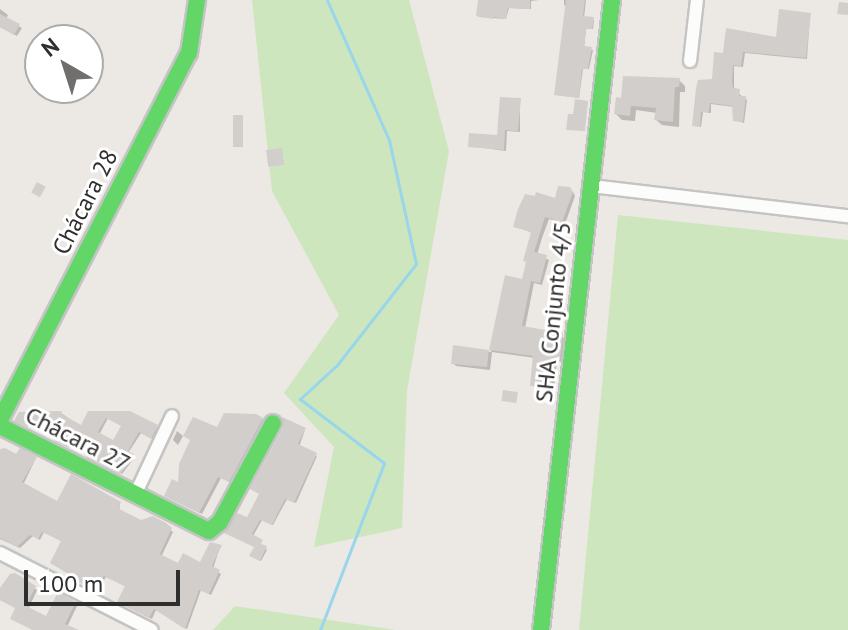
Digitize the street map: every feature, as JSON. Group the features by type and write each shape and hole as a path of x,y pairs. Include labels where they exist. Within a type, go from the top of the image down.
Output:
{"street":[{"name":"Chácara 28","path":"0,423 189,53 197,0"},
{"name":"SHA Conjunto 4/5","path":"541,630 612,0"},
{"path":"690,61 697,0"},
{"path":"591,186 848,216"},
{"name":"Chácara 27","path":"135,495 172,416"},
{"name":"Chácara 27","path":"0,423 135,495 201,528 212,530 273,423"},
{"path":"0,553 152,630"}],"green space":[{"path":"252,0 409,0 449,151 407,391 402,528 314,547 334,447 284,393 339,315 272,191"},
{"path":"618,215 848,240 848,630 579,630"},
{"path":"235,606 396,630 213,630"}],"building":[{"path":"478,0 530,0 530,9 508,8 506,19 493,19 476,16"},
{"path":"566,0 585,0 583,16 594,17 592,29 586,29 584,46 592,47 588,69 582,69 579,98 554,95"},
{"path":"839,2 848,3 848,15 837,14"},
{"path":"779,9 811,13 806,58 743,52 741,66 733,65 732,81 733,88 740,89 739,96 746,96 743,122 733,121 732,106 710,103 709,112 701,112 700,127 692,126 698,80 712,79 714,52 723,53 726,28 776,37"},
{"path":"0,14 20,24 14,35 0,27"},
{"path":"623,76 680,78 679,87 675,87 673,122 654,120 656,108 631,106 630,116 614,114 616,97 621,98"},
{"path":"500,97 521,98 518,131 505,130 504,150 468,147 469,133 497,135"},
{"path":"575,99 588,101 585,131 566,130 568,114 573,114"},
{"path":"233,115 243,115 243,147 233,147"},
{"path":"282,148 284,165 268,167 266,150"},
{"path":"37,182 46,187 40,197 31,192"},
{"path":"558,186 570,187 573,192 562,222 545,217 534,252 547,255 540,283 531,281 522,326 563,333 560,360 554,359 551,388 530,386 533,356 489,350 505,275 522,279 526,262 523,261 531,232 513,227 525,194 535,196 536,192 555,198"},
{"path":"453,345 489,350 487,367 451,364"},
{"path":"503,390 518,392 516,403 501,401"},
{"path":"62,411 61,414 81,425 88,411 130,411 158,425 151,439 139,432 128,451 134,454 132,460 120,474 86,457 88,452 71,444 69,448 56,442 51,436 59,421 29,421 27,427 14,421 19,412","holes":["106,418 121,426 113,440 98,432"]},
{"path":"224,413 256,414 263,418 229,482 218,477 199,513 164,496 172,479 178,482 179,464 190,440 183,436 193,417 217,427"},
{"path":"282,417 306,428 298,444 317,453 294,503 285,499 272,525 260,520 252,534 267,546 260,561 249,556 254,547 224,533 237,513 247,517 259,494 250,489 283,428"},
{"path":"5,448 16,454 20,448 37,457 22,482 57,501 71,474 121,502 118,508 123,511 141,520 153,516 166,523 172,528 160,554 178,563 183,553 200,562 210,542 222,545 212,566 220,570 209,594 199,590 185,629 154,609 149,618 117,602 125,586 104,576 93,588 70,579 72,575 50,563 61,541 42,532 38,539 30,535 17,547 0,538 0,449"},
{"path":"15,573 36,586 26,606 46,616 58,592 76,602 65,624 79,630 33,630 10,619 15,608 0,600 0,588 10,574"}],"waterway":[{"path":"320,630 384,463 300,399 337,365 416,264 389,140 327,0"}],"traffic: fast":[{"path":"0,420 189,53 197,0"},
{"path":"541,630 612,0"},
{"path":"0,426 209,531 220,522 273,423"}]}
